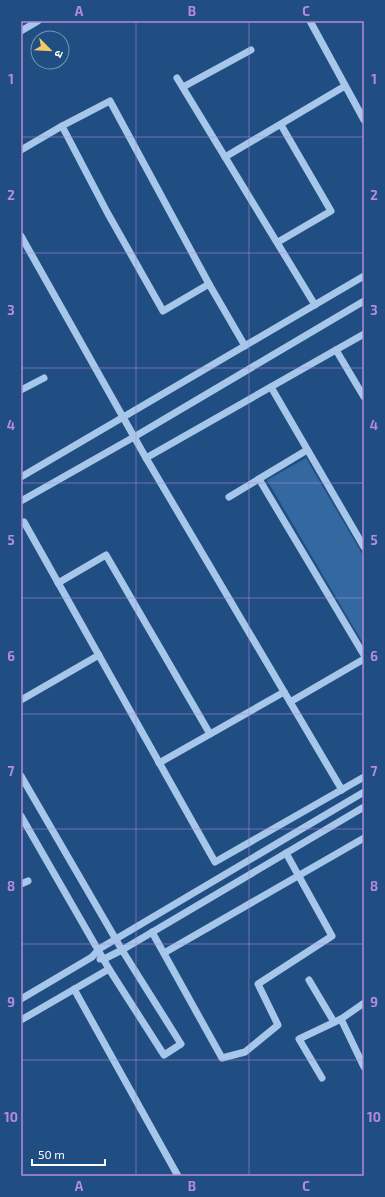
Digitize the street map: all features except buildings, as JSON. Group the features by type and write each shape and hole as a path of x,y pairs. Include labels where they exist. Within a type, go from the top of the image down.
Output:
{"street":[{"path":"21,31 38,21"},
{"path":"310,21 364,120"},
{"path":"183,87 251,50"},
{"path":"177,78 316,305"},
{"path":"225,157 346,86"},
{"path":"21,150 62,126 110,101 209,284 245,346"},
{"path":"278,242 331,211 281,124"},
{"path":"62,126 107,212 163,311 209,284"},
{"path":"21,236 146,458 342,790"},
{"path":"21,477 364,276"},
{"path":"21,501 134,437 364,301"},
{"path":"146,458 364,334"},
{"path":"336,350 364,397"},
{"path":"21,390 44,378"},
{"path":"271,387 364,547"},
{"path":"229,497 307,450"},
{"path":"259,479 364,655"},
{"path":"21,524 24,522 215,862 364,777"},
{"path":"58,583 106,555 210,734"},
{"path":"21,700 98,655"},
{"path":"290,702 364,659"},
{"path":"159,763 284,692"},
{"path":"21,776 122,950 181,1044 164,1055 109,969 99,949 21,816"},
{"path":"21,998 92,957 99,949 364,792"},
{"path":"92,957 104,959 122,950 364,807"},
{"path":"164,953 364,838"},
{"path":"152,932 222,1058 245,1052 278,1025 258,984 332,936 286,853"},
{"path":"21,1020 109,969"},
{"path":"309,980 337,1020 364,1067"},
{"path":"74,990 178,1176"},
{"path":"322,1078 299,1039 337,1020 364,1003"}],"shaded area":[{"path":"306,458 364,557 364,645 267,480"}]}
